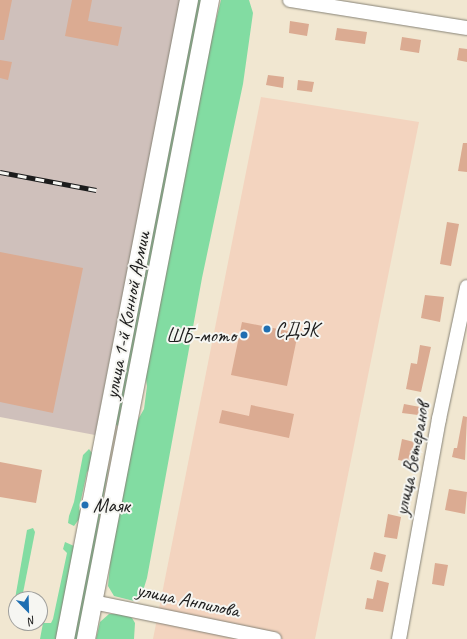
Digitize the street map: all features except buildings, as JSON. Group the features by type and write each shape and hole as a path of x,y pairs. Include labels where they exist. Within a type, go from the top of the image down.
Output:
{"main road":[{"name":"улица 1-й Конной Армии","path":"65,639 189,0"},
{"name":"улица 1-й Конной Армии","path":"86,639 210,0"},
{"path":"103,443 123,447"}],"street":[{"path":"290,0 467,28"},
{"name":"улица Ветеранов","path":"399,639 439,419 467,287"},
{"name":"улица Анпилова","path":"92,602 274,639"}],"shaded area":[{"path":"0,0 180,0 95,435 0,417"},
{"path":"261,97 419,122 315,639 153,639"}],"green space":[{"path":"196,0 202,0 118,426 115,424"},
{"path":"221,0 249,0 253,13 243,84 202,278 147,578 142,594 134,601 114,596 108,586 111,554 135,425 144,409 147,386 145,372 208,53"},
{"path":"89,449 94,456 93,466 87,472 79,509 82,515 74,526 68,523 69,516 74,502 83,455"},
{"path":"108,469 79,639 72,639 105,471"},
{"path":"33,528 35,532 23,591 16,591 27,530"},
{"path":"65,542 74,546 57,639 40,639 42,631 48,631 48,623 51,623 53,619 67,553 63,549"},
{"path":"109,614 126,614 132,618 135,623 134,639 96,639 100,622"}],"railway":[{"path":"0,172 96,190"}],"place":[{"name":"СДЭК","path":"267,329"},
{"name":"ШБ-мото","path":"244,335"},
{"name":"Маяк","path":"85,505"}]}
